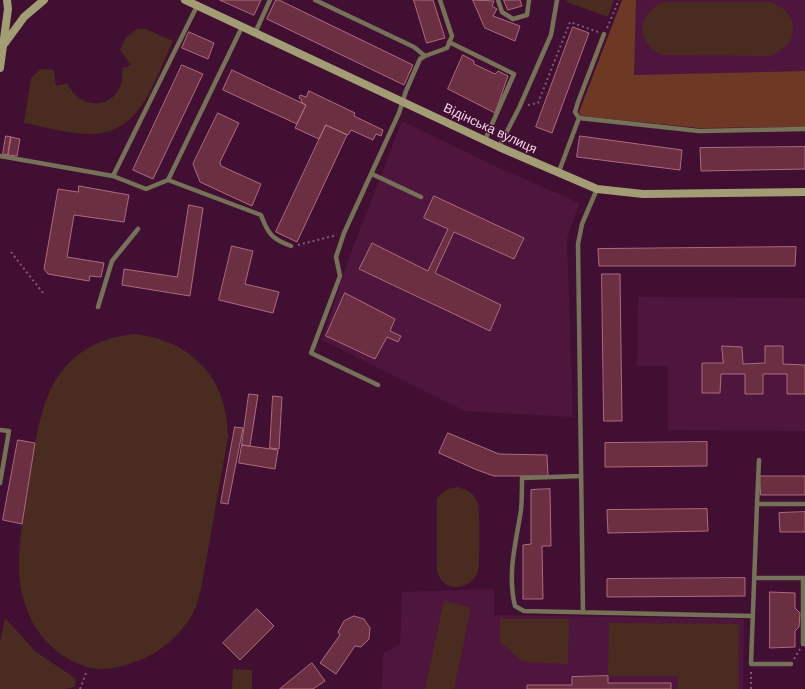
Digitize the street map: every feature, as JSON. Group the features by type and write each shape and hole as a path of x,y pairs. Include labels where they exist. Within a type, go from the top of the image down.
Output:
{"main road":[{"path":"0,68 8,9 7,0"},
{"path":"4,44 24,17 44,0"},
{"name":"Відінська вулиця","path":"185,0 499,147 558,174 597,189 643,194 805,192"}],"lane":[{"path":"255,33 270,0"},
{"path":"315,0 414,47 425,56"},
{"path":"378,385 311,353 340,276 336,257 344,233 399,113 402,101 420,59 447,48 452,36 440,0"},
{"path":"498,0 502,12 513,19 527,15 529,0"},
{"path":"499,147 519,108 551,35 557,0"},
{"path":"113,176 197,6"},
{"path":"0,156 113,176 146,189 168,180 242,27"},
{"path":"558,174 579,118 576,112 578,102 604,34"},
{"path":"449,42 514,74 485,140"},
{"path":"579,118 699,131 805,129"},
{"path":"372,174 420,197"},
{"path":"168,180 261,215 268,232 277,241 291,246"},
{"path":"583,612 578,244 582,224 597,189"},
{"path":"98,306 112,261 138,229"},
{"path":"0,430 9,431 0,483"},
{"path":"759,460 751,664 791,664"},
{"path":"581,476 522,478 521,509 513,551 512,595 515,606 524,611 753,616"},
{"path":"757,504 805,504"},
{"path":"754,578 804,578 804,644"}],"path":[{"path":"519,108 538,102 570,22 604,34 619,0"},
{"path":"291,246 344,233"},
{"path":"11,252 43,293"},
{"path":"791,664 804,644"},
{"path":"751,664 751,689"},
{"path":"80,689 86,673"}],"shaded area":[{"path":"567,0 614,0 608,17 567,2"},
{"path":"622,0 636,0 634,75 805,71 805,127 699,128 581,116 579,112"},
{"path":"636,0 805,0 805,71 633,75"},
{"path":"664,2 771,2 788,14 792,22 792,38 780,51 770,56 661,55 647,42 643,35 643,27 644,20 648,13"},
{"path":"137,29 146,29 173,41 153,87 135,114 123,125 108,132 83,134 24,123 31,78 40,69 54,70 56,86 67,83 74,94 83,100 93,103 102,102 111,98 118,91 122,81 122,68 131,65 120,50 126,37"},
{"path":"402,121 499,168 579,203 567,239 573,417 465,411 322,340 349,258"},
{"path":"638,297 805,298 805,431 668,430 668,366 637,366"},
{"path":"135,334 156,338 174,345 190,354 203,366 214,381 222,397 228,437 201,589 196,607 190,618 170,642 153,654 123,666 96,669 76,663 63,656 42,637 34,625 23,599 20,585 19,558 21,535 40,418 50,390 66,366 89,347 115,337"},
{"path":"458,487 471,493 478,504 480,538 479,560 478,572 472,581 463,586 452,587 440,579 437,571 437,498 447,489"},
{"path":"494,589 494,615 744,619 743,689 382,689 383,654 400,644 402,592"},
{"path":"444,600 471,608 454,689 425,689"},
{"path":"5,618 36,652 72,676 76,680 75,687 65,689 0,689 0,643"},
{"path":"500,619 569,619 568,664 523,662 500,642"},
{"path":"609,623 739,624 738,689 678,689 678,676 608,676"},
{"path":"233,669 252,670 252,689 232,689"}],"building":[{"path":"220,0 261,0 254,15"},
{"path":"276,0 279,0 413,65 404,85 267,19"},
{"path":"414,0 433,0 445,38 427,43"},
{"path":"473,0 494,1 492,6 497,9 493,16 520,26 515,41 485,28"},
{"path":"504,0 520,0 522,6 508,10"},
{"path":"573,27 589,33 552,133 536,127"},
{"path":"189,32 214,43 208,59 182,48"},
{"path":"463,55 474,61 474,64 495,74 498,71 508,76 495,113 448,89"},
{"path":"182,65 203,74 153,179 133,170"},
{"path":"232,70 306,105 297,124 223,90"},
{"path":"309,91 355,113 354,116 383,130 381,136 376,134 373,140 351,130 348,135 326,125 319,139 295,128 306,105 301,102 302,100 299,98 300,95 306,97"},
{"path":"218,113 239,123 220,162 221,166 261,184 252,206 200,182 193,164"},
{"path":"326,125 347,135 297,242 276,232"},
{"path":"6,136 11,137 8,155 3,154"},
{"path":"580,136 682,150 680,170 577,157"},
{"path":"11,137 20,139 17,156 8,155"},
{"path":"805,147 805,169 701,171 700,148"},
{"path":"79,186 129,195 124,222 74,215 67,257 104,263 101,277 90,276 89,281 48,274 44,269 58,189 78,192"},
{"path":"434,196 524,238 514,259 454,232 435,273 501,305 490,331 359,269 372,243 428,271 448,229 424,218"},
{"path":"189,205 203,208 190,296 122,285 124,269 177,277"},
{"path":"232,246 253,251 245,284 279,292 273,313 219,300"},
{"path":"796,247 795,266 599,266 598,249"},
{"path":"602,274 620,274 622,421 604,421"},
{"path":"345,293 395,319 390,331 401,336 398,342 387,337 375,359 326,336"},
{"path":"722,346 742,347 743,364 765,363 765,346 783,346 783,364 805,365 805,394 787,394 787,374 763,374 763,394 745,394 745,374 721,374 720,393 702,393 702,363 723,363"},
{"path":"249,394 258,395 250,446 242,445"},
{"path":"273,396 282,397 279,449 270,448"},
{"path":"235,427 243,428 228,504 221,503"},
{"path":"448,433 499,454 547,455 548,476 494,476 477,470 439,453"},
{"path":"18,440 35,443 22,524 3,520"},
{"path":"707,442 707,466 605,467 605,443"},
{"path":"242,445 278,450 275,469 239,463"},
{"path":"760,476 805,476 805,495 761,495"},
{"path":"550,489 551,546 542,546 543,599 523,599 523,545 531,544 531,490"},
{"path":"707,509 708,531 608,533 607,510"},
{"path":"805,512 805,532 780,532 779,513"},
{"path":"745,578 745,596 607,597 607,579"},
{"path":"770,592 795,593 795,608 800,613 799,627 795,631 795,647 770,648"},
{"path":"257,609 274,626 240,660 223,643"},
{"path":"354,616 364,619 370,628 369,639 361,647 355,646 336,674 320,663 340,635 338,632 344,621"},
{"path":"312,663 325,681 313,689 280,689"},
{"path":"608,676 608,683 671,683 671,689 527,689 527,685 572,685 572,677"}]}
